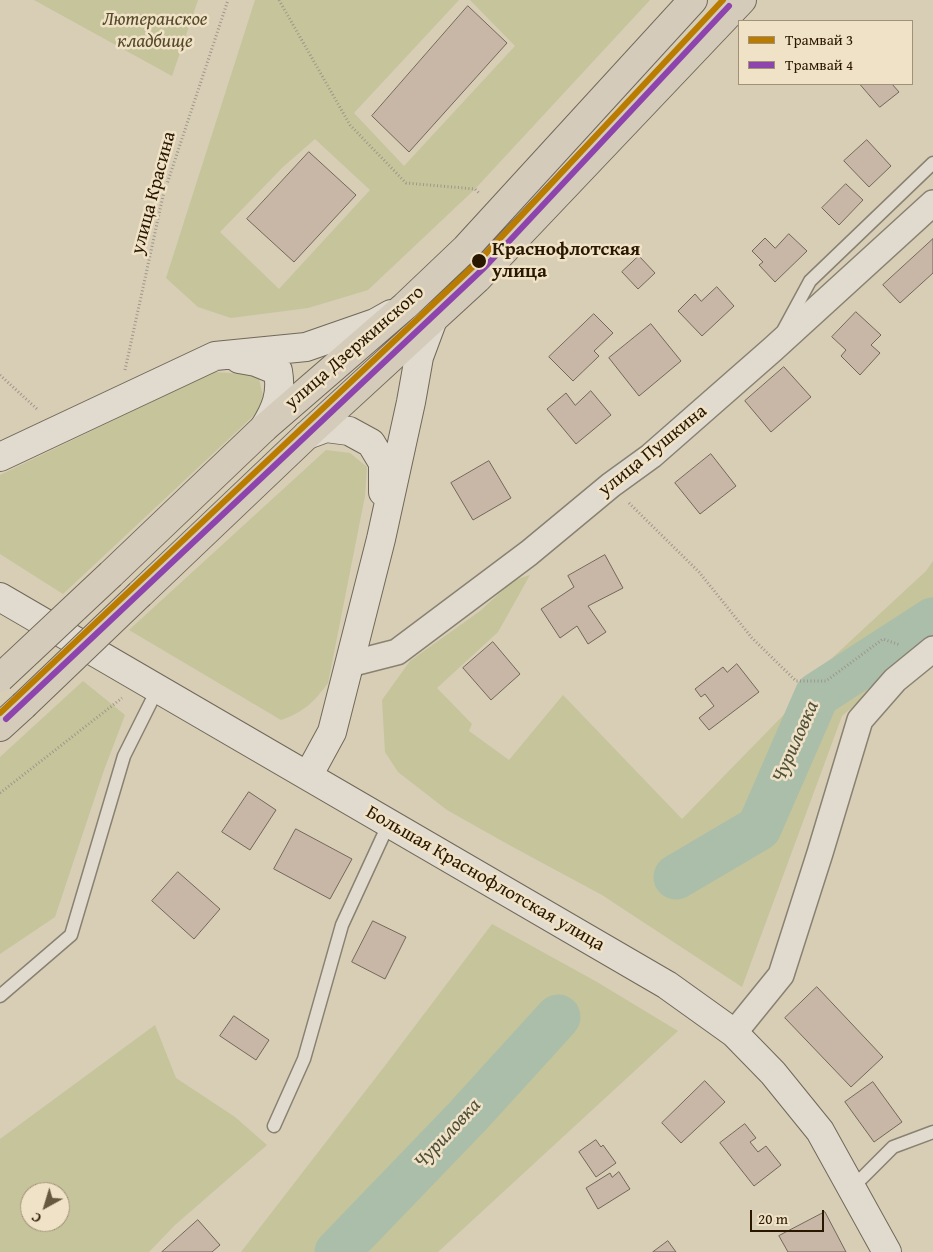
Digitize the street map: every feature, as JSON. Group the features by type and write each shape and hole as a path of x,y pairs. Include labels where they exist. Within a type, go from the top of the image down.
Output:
{"main road":[{"name":"улица Дзержинского","path":"0,678 264,428 405,306 466,248 693,0"},
{"name":"улица Дзержинского","path":"0,727 307,436 484,272 742,0"},
{"path":"0,457 215,356 306,347 375,323 405,306"},
{"path":"308,776 332,732 381,539 419,357 432,322"},
{"path":"215,356 256,362 278,371 280,384 276,410 264,428"},
{"path":"307,436 326,428 350,431 371,443 384,464 381,539"},
{"name":"Большая Краснофлотская улица","path":"0,597 667,985 734,1033 773,1073 820,1131 887,1252"}],"street":[{"name":"улица Пушкина","path":"350,664 397,652 529,553 611,485 650,456 773,349 933,203"},
{"path":"734,1033 781,975 860,720 895,680 930,651"}],"lane":[{"path":"773,349 810,281 933,163"},
{"path":"0,996 71,935 124,756 158,688"},
{"path":"274,1126 304,1059 342,925 389,823"},
{"path":"852,1188 893,1147 933,1132"}],"path":[{"name":"улица Красина","path":"127,398 125,368 163,196 228,0"},
{"path":"279,0 350,126 406,183 476,189"},
{"path":"0,374 40,412"},
{"path":"611,485 699,572 752,638 796,681 826,681 882,639 930,651"},
{"path":"0,793 125,695"}],"green space":[{"name":"Лютеранское кладбище","path":"34,0 198,0 172,76"},
{"path":"255,0 459,0 354,113 404,166 515,46 470,0 650,0 475,189 368,290 308,308 231,318 198,307 166,278","holes":["315,139 370,190 279,289 220,232 283,167"]},
{"path":"214,372 258,375 265,405 63,594 0,554 0,475"},
{"path":"326,450 350,453 367,467 365,496 328,683 308,706 296,714 281,720 129,630"},
{"path":"933,561 933,637 842,716 742,987 602,895 447,810 398,772 385,752 382,700 410,661 480,611 514,580 530,575 498,632 437,688 472,724 469,731 509,760 563,695 682,819 802,696 817,672 926,571"},
{"path":"83,681 125,715 104,770 55,917 0,954 0,757"},
{"path":"492,924 597,982 678,1031 438,1252 241,1252 384,1067"},
{"path":"155,1025 176,1078 235,1117 267,1145 175,1225 149,1252 0,1252 0,1139"}],"building":[{"path":"468,6 507,43 409,152 372,116"},
{"path":"861,85 893,85 899,92 880,107"},
{"path":"867,140 891,166 869,187 844,161"},
{"path":"309,152 356,195 294,262 247,219"},
{"path":"846,184 863,200 839,225 822,208"},
{"path":"789,234 807,251 775,282 759,265 763,262 752,251 765,238 775,248"},
{"path":"933,239 933,273 900,303 883,285"},
{"path":"639,256 655,273 638,289 622,272"},
{"path":"717,287 734,306 702,336 678,311 695,294 701,301"},
{"path":"856,312 881,335 871,345 880,353 860,375 841,356 846,350 832,337"},
{"path":"594,314 613,333 594,351 599,356 573,381 549,357"},
{"path":"651,324 681,361 639,396 609,358"},
{"path":"784,367 811,397 771,432 745,401"},
{"path":"591,391 611,415 576,444 547,409 566,393 575,405"},
{"path":"711,454 736,486 700,514 675,483"},
{"path":"489,461 511,498 473,520 451,483"},
{"path":"605,555 623,588 588,606 606,632 588,644 577,626 560,638 541,609 574,587 568,576"},
{"path":"493,642 520,674 491,700 463,668"},
{"path":"737,664 759,692 709,730 699,718 714,706 705,694 701,697 695,689 723,667 727,672"},
{"path":"249,792 276,810 250,850 222,832"},
{"path":"296,829 352,859 330,899 274,869"},
{"path":"178,872 220,909 194,939 152,901"},
{"path":"373,921 406,937 385,979 352,962"},
{"path":"817,987 883,1057 851,1087 785,1018"},
{"path":"234,1016 269,1040 256,1060 220,1036"},
{"path":"705,1081 725,1102 681,1143 662,1123"},
{"path":"873,1082 902,1122 874,1142 845,1102"},
{"path":"745,1124 756,1138 750,1142 758,1152 766,1146 781,1165 754,1186 720,1143"},
{"path":"596,1140 601,1147 603,1145 616,1163 596,1177 579,1152"},
{"path":"619,1172 630,1189 598,1209 586,1188 610,1173 612,1177"},
{"path":"825,1212 846,1252 788,1252 779,1236"},
{"path":"198,1220 220,1245 212,1252 162,1252"},
{"path":"668,1241 676,1252 653,1252"}],"waterway":[{"name":"Чуриловка","path":"676,877 759,828 817,695 933,620"},
{"name":"Чуриловка","path":"337,1252 467,1117 558,1017"}],"tram line":[{"name":"3","path":"0,713 479,261 723,0"},
{"name":"4","path":"6,719 485,267 729,6"}],"place":[{"name":"Краснофлотская улица","path":"479,261"}]}
